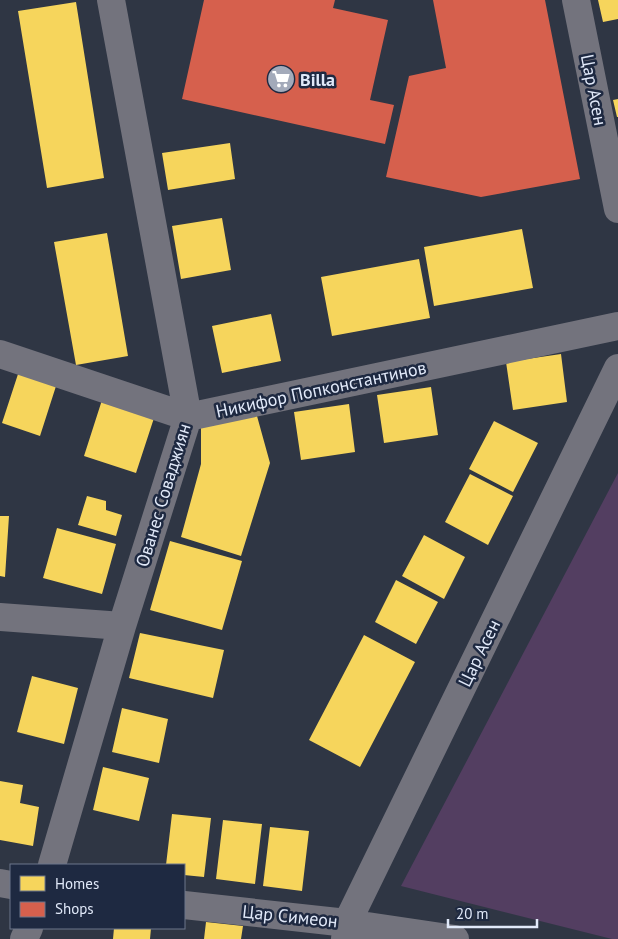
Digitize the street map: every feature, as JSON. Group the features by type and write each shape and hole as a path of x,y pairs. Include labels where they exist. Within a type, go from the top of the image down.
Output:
{"street":[{"name":"Ованес Соваджиян","path":"52,864 122,626 188,417 111,0"},
{"name":"Цар Асен","path":"576,0 618,209"},
{"name":"Никифор Попконстантинов","path":"188,417 618,326"},
{"path":"0,354 188,417"},
{"name":"Цар Асен","path":"346,931 618,368"},
{"path":"0,617 122,626"},
{"name":"Цар Симеон","path":"185,905 346,931 455,939"}],"shaded area":[{"path":"618,473 618,939 401,886"}],"building: Homes":[{"path":"598,0 618,0 618,19 603,22"},
{"path":"76,2 104,178 47,188 18,11"},
{"path":"618,99 618,117 617,117 613,100"},
{"path":"230,143 235,179 168,190 162,153"},
{"path":"222,218 231,270 181,279 172,226"},
{"path":"522,229 533,288 434,306 424,247"},
{"path":"107,233 128,356 76,365 54,242"},
{"path":"419,259 430,318 332,336 321,277"},
{"path":"271,314 281,361 222,373 212,326"},
{"path":"561,354 567,402 513,410 506,362"},
{"path":"19,371 57,383 40,436 2,423"},
{"path":"431,387 438,435 384,443 377,395"},
{"path":"102,400 154,418 136,473 84,456"},
{"path":"349,404 355,452 301,460 294,412"},
{"path":"257,416 270,463 241,556 181,537 201,464 201,425"},
{"path":"494,421 538,443 513,492 469,469"},
{"path":"470,474 513,496 488,545 445,522"},
{"path":"87,496 106,501 106,510 122,515 116,536 78,525"},
{"path":"0,516 9,516 5,577 0,576"},
{"path":"57,528 116,544 102,594 43,578"},
{"path":"424,535 465,557 444,599 402,576"},
{"path":"170,541 242,561 222,630 150,610"},
{"path":"396,580 438,602 416,644 375,622"},
{"path":"140,633 224,650 213,698 129,678"},
{"path":"364,635 415,662 360,767 309,740"},
{"path":"32,676 78,688 64,744 17,732"},
{"path":"122,708 168,719 159,763 112,752"},
{"path":"103,767 149,778 139,821 93,810"},
{"path":"0,781 23,785 20,803 39,807 33,846 0,840"},
{"path":"172,814 211,818 204,877 185,875 185,864 166,864"},
{"path":"223,820 262,824 255,884 216,879"},
{"path":"270,827 309,831 302,891 263,886"},
{"path":"206,922 243,926 241,939 204,939"},
{"path":"114,929 151,929 150,939 113,939"}],"building: Shops":[{"name":"Billa","path":"204,0 335,0 333,8 388,20 370,100 394,105 385,144 182,99"},
{"path":"433,0 545,0 580,179 481,197 386,177 409,76 446,68"}],"place":[{"name":"Billa","path":"281,79"}]}
